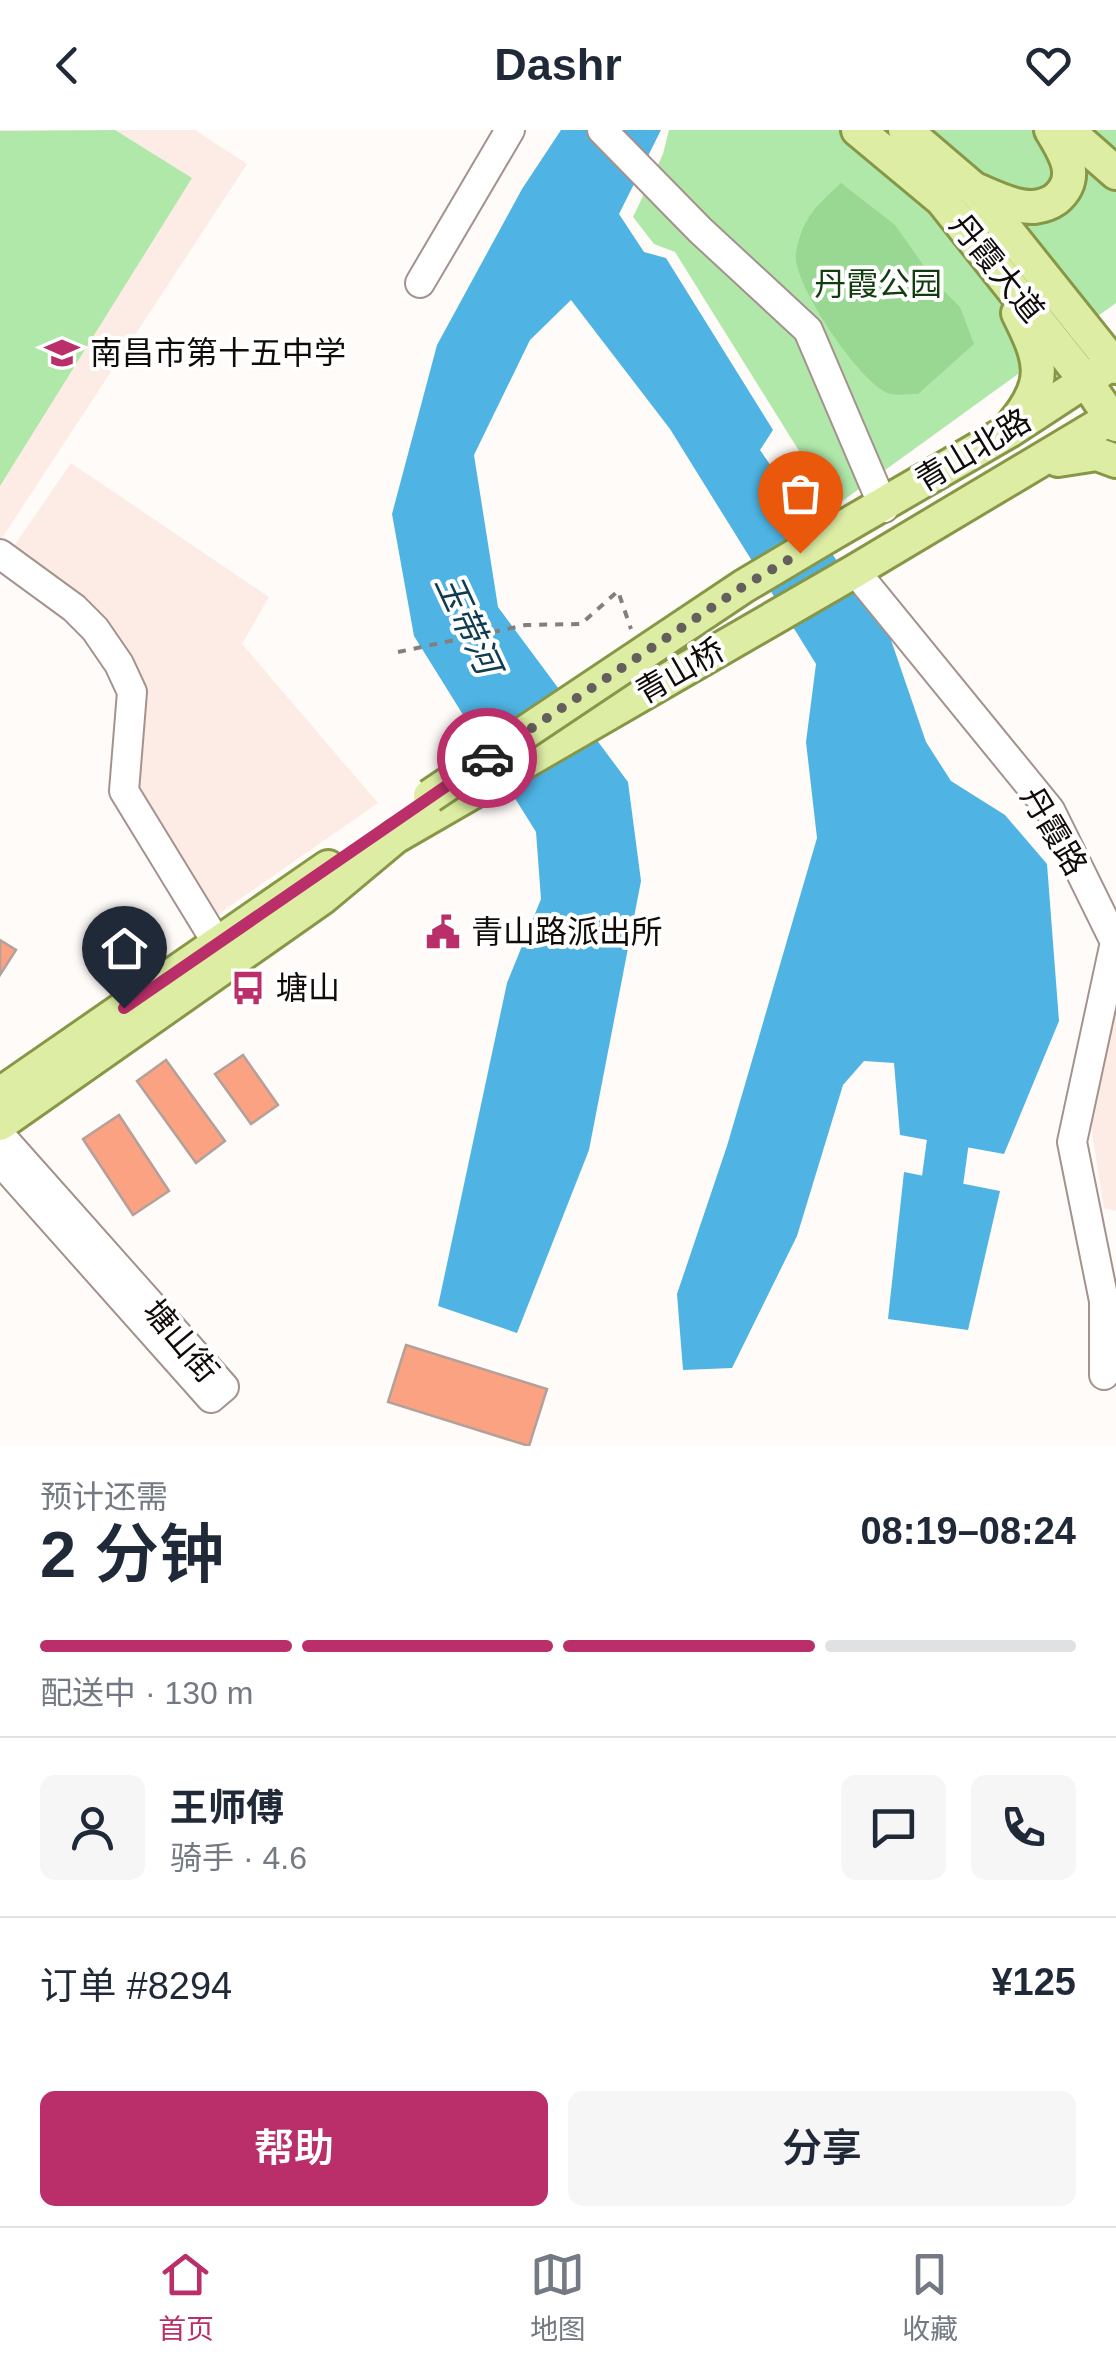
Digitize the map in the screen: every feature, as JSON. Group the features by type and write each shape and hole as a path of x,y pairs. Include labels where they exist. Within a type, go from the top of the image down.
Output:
{"main road":[{"name":"丹霞大道","path":"858,130 942,200 994,266 1108,368"},
{"name":"丹霞大道","path":"905,130 974,189 1108,368 1114,419"},
{"path":"974,189 1032,207 1050,204 1065,191 1071,174 1067,157 1051,130"},
{"path":"1067,130 1116,173"},
{"path":"1100,130 1116,144"},
{"path":"994,266 1035,348 1038,379 1033,400 1008,430"},
{"name":"青山北路","path":"828,536 1108,368"},
{"name":"青山北路","path":"856,572 1114,419"},
{"path":"1034,466 1079,454 1097,454 1116,462"},
{"name":"青山桥","path":"442,799 641,655 828,536"},
{"name":"青山桥","path":"442,799 856,572"},
{"path":"0,1094 217,944 442,799"},
{"path":"0,1124 322,898 442,799"}],"street":[{"path":"420,283 510,130"},
{"path":"602,130 808,330 883,505"},
{"path":"0,554 74,608 95,629 119,664 132,692 124,791 217,944"},
{"name":"丹霞路","path":"856,572 1050,810 1114,942 1072,1142 1104,1301 1104,1375"},
{"name":"塘山街","path":"0,1135 224,1387 211,1398 0,1160"}],"path":[{"path":"398,652 526,625 580,624 618,591 641,655"}],"shaded area":[{"name":"南昌市第十五中学","path":"0,130 195,130 247,164 0,541"},
{"path":"71,463 269,597 242,644 378,803 210,920 134,787 144,690 12,549"},
{"path":"1116,998 1116,1211 1104,1208 1090,1121"}],"green space":[{"name":"南昌市第十五中学","path":"115,130 192,178 0,486 0,131"},
{"name":"丹霞公园","path":"669,130 1116,130 1116,303 834,507 675,252 654,244 633,217 663,154"},
{"path":"841,183 895,225 936,283 960,307 974,344 918,394 887,393 860,370 815,307 797,267 796,253 806,222"}],"water":[{"name":"玉带河","path":"561,130 661,130 619,214 644,252 666,258 773,430 760,450 890,637 926,742 951,781 1005,815 1047,864 1059,1021 1004,1154 900,1135 894,1063 864,1061 843,1085 797,1236 732,1368 683,1370 677,1294 727,1146 817,838 806,742 816,664 670,429 571,300 530,340 474,455 498,607 628,782 641,881 589,1150 517,1333 438,1306 507,983 541,899 536,832 414,636 392,514 437,345 522,189"},
{"path":"904,1172 1000,1191 968,1330 888,1319"}],"building":[{"path":"0,940 16,950 0,975"},
{"path":"243,1055 278,1105 251,1124 215,1074"},
{"path":"166,1060 225,1141 196,1163 137,1081"},
{"path":"119,1115 169,1191 133,1215 83,1139"},
{"path":"406,1345 547,1389 529,1446 388,1402"}],"waterway":[{"path":"935,1236 955,1089"}],"way so far":[{"path":"487,758 744,586 800,553"}],"place":[{"name":"南昌市第十五中学","path":"62,353"},
{"name":"青山路派出所","path":"443,932"},
{"name":"塘山","path":"248,988"}],"route":[{"path":"124,1008 487,758"}]}
